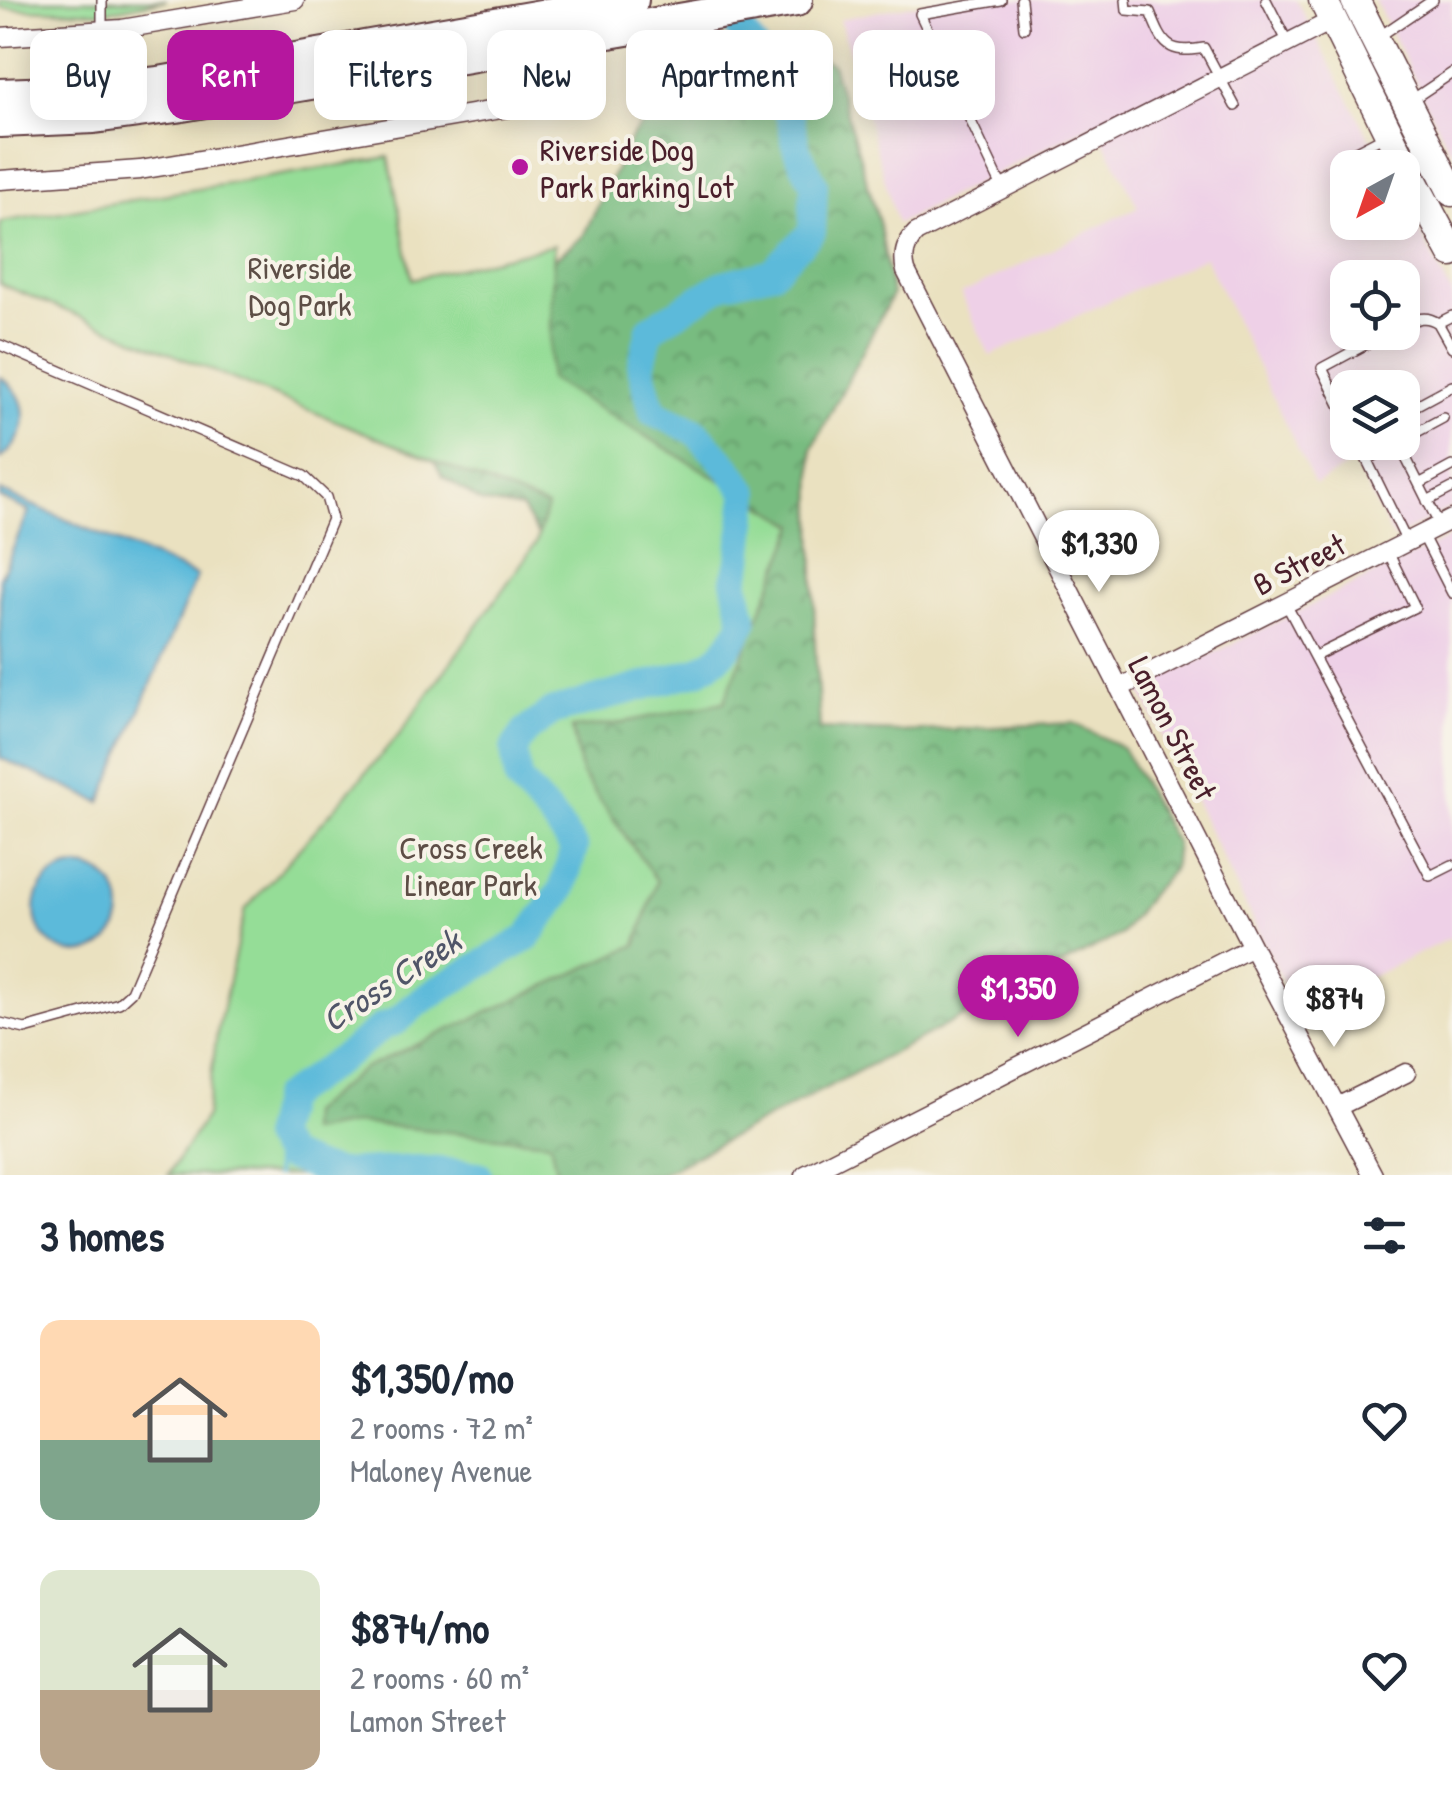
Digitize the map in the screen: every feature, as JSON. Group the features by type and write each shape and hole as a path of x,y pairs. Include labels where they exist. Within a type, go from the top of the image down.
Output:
{"highway":[{"path":"0,121 94,117 176,106 599,20 632,0"},
{"path":"0,95 80,92 599,20 796,0"}],"main road":[{"path":"1356,0 1451,186"},
{"path":"1328,10 1452,253"}],"street":[{"path":"102,30 294,0"},
{"path":"1004,188 1288,43 1328,10"},
{"path":"0,36 30,34"},
{"path":"0,180 140,170 487,111"},
{"name":"Lamon Street","path":"1004,188 916,233 905,250 906,272 1373,1175"},
{"name":"B Street","path":"1119,688 1430,530"},
{"path":"805,1175 1252,947"},
{"path":"1337,1107 1406,1073"}],"lane":[{"path":"102,0 102,30"},
{"path":"1001,0 920,14 1004,188"},
{"path":"1021,0 1024,28"},
{"path":"1126,0 1127,10 1150,12 1161,40 1170,48 1184,52 1204,48 1235,106"},
{"path":"1266,0 1288,43"},
{"path":"1376,39 1432,0"},
{"path":"1408,102 1452,73"},
{"path":"1358,150 1391,133"},
{"path":"1438,323 1452,316"},
{"path":"1420,318 1432,318 1438,323 1452,348"},
{"path":"0,346 304,476 326,498 332,519 131,992 118,1003 25,1029 0,1024"},
{"path":"1330,384 1322,368 1356,350"},
{"path":"1420,403 1452,386"},
{"path":"1420,431 1443,418"},
{"path":"1366,460 1430,530"},
{"path":"1408,460 1427,501 1430,530 1452,592"},
{"path":"1419,484 1452,466"},
{"path":"1427,501 1452,488"},
{"path":"1314,656 1414,607 1388,552"},
{"path":"1286,604 1430,876 1452,865"}],"shaded area":[{"path":"938,0 1296,0 1376,150 1330,150 1330,240 1420,240 1420,233 1452,294 1452,507 1394,539 1354,462 1315,485 1205,257 990,356 961,294 1138,207 1095,123 897,224 868,120 995,120 995,30 853,30 853,66 840,19"},
{"path":"1375,0 1452,0 1452,155"},
{"path":"1452,536 1452,937 1298,1013 1140,689"}],"green space":[{"path":"0,0 166,0 101,12 0,8"},
{"path":"833,67 879,222 892,295 812,449 820,729 900,732 1073,723 1123,748 1176,844 1173,870 1121,934 659,1175 193,1175 560,571 522,509 481,502 442,476 420,433 553,260 583,236 631,138 646,120 833,120"},
{"name":"Cross Creek Linear Park","path":"389,157 412,279 554,245 549,379 796,525 724,702 614,724 572,728 581,773 657,881 636,945 363,1069 309,1113 308,1132 358,1123 550,1142 557,1175 168,1175 206,1116 217,1033 245,910 399,735 536,543 547,507 0,284 0,222"}],"water":[{"path":"0,377 19,396 24,418 17,440 0,459"},
{"path":"0,491 197,576 101,802 0,758 0,579 29,511 0,498"},
{"path":"78,867 95,870 109,879 118,893 118,927 109,941 95,950 78,953 61,950 47,941 38,927 35,910 38,893 47,879 61,870"}],"waterway":[{"name":"Cross Creek","path":"478,1175 416,1169 339,1173 288,1157 274,1138 284,1098 439,989 527,938 562,890 574,848 518,780 514,749 525,732 552,712 697,671 725,651 744,622 735,580 747,493 695,431 653,412 641,367 650,329 723,284 772,272 812,232 814,184 797,150 790,116 777,93 759,77 757,51 716,0"},
{"path":"274,1138 276,1175"}],"place":[{"name":"Riverside Dog Park Parking Lot","path":"520,167"}],"park label":[{"name":"Riverside Dog Park","path":"300,286"}]}
